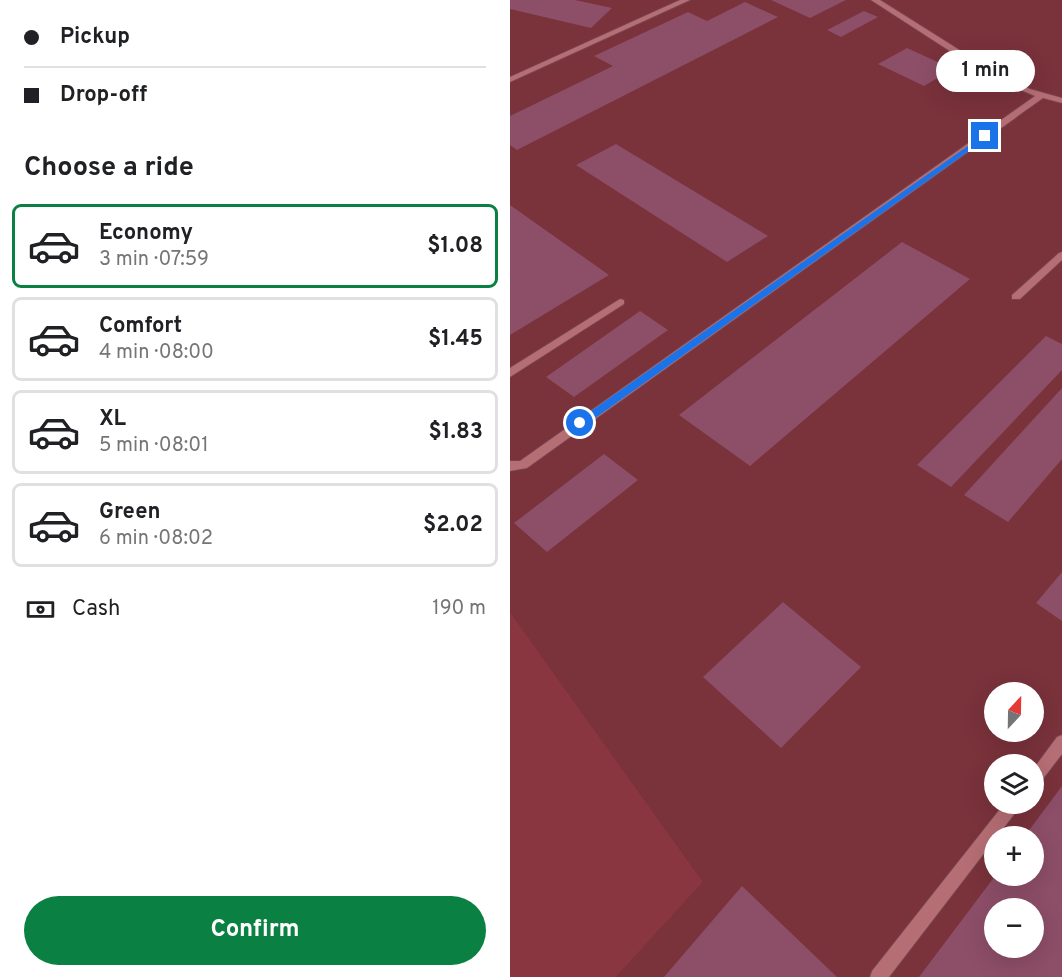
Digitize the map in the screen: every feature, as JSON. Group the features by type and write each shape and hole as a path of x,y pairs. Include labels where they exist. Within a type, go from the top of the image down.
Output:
{"lane":[{"path":"510,80 686,0"},
{"path":"875,0 993,75 1027,91 1062,101"},
{"path":"510,466 523,465 1042,95"},
{"path":"1016,297 1062,255"},
{"path":"510,373 620,302"},
{"path":"1044,765 1062,742"},
{"path":"878,977 1006,814"}],"shaded area":[{"path":"510,0 1062,0 1062,977 616,977 703,882 510,612"},
{"path":"510,612 703,882 616,977 510,977"}],"building":[{"path":"510,0 575,0 612,8 591,28 510,9"},
{"path":"771,0 846,0 810,18"},
{"path":"745,2 778,17 517,150 510,145 510,116 613,66 594,56 688,12 707,21"},
{"path":"864,11 878,17 841,37 827,30"},
{"path":"907,48 953,69 924,86 878,64"},
{"path":"616,144 768,236 727,262 576,165"},
{"path":"510,205 609,275 510,335"},
{"path":"902,242 970,279 750,466 679,415"},
{"path":"640,311 668,330 574,397 546,377"},
{"path":"1046,336 1062,344 1062,370 951,487 917,465"},
{"path":"1062,388 1062,459 1008,522 964,495"},
{"path":"604,454 638,480 547,552 514,523"},
{"path":"1062,572 1062,621 1036,603"},
{"path":"783,602 861,667 781,748 703,677"},
{"path":"1062,786 1062,977 919,977 987,886 1044,886 1044,826 1032,826 1041,814 1044,814 1044,810"},
{"path":"742,886 837,977 664,977"}],"route":[{"path":"580,423 985,136"}]}
